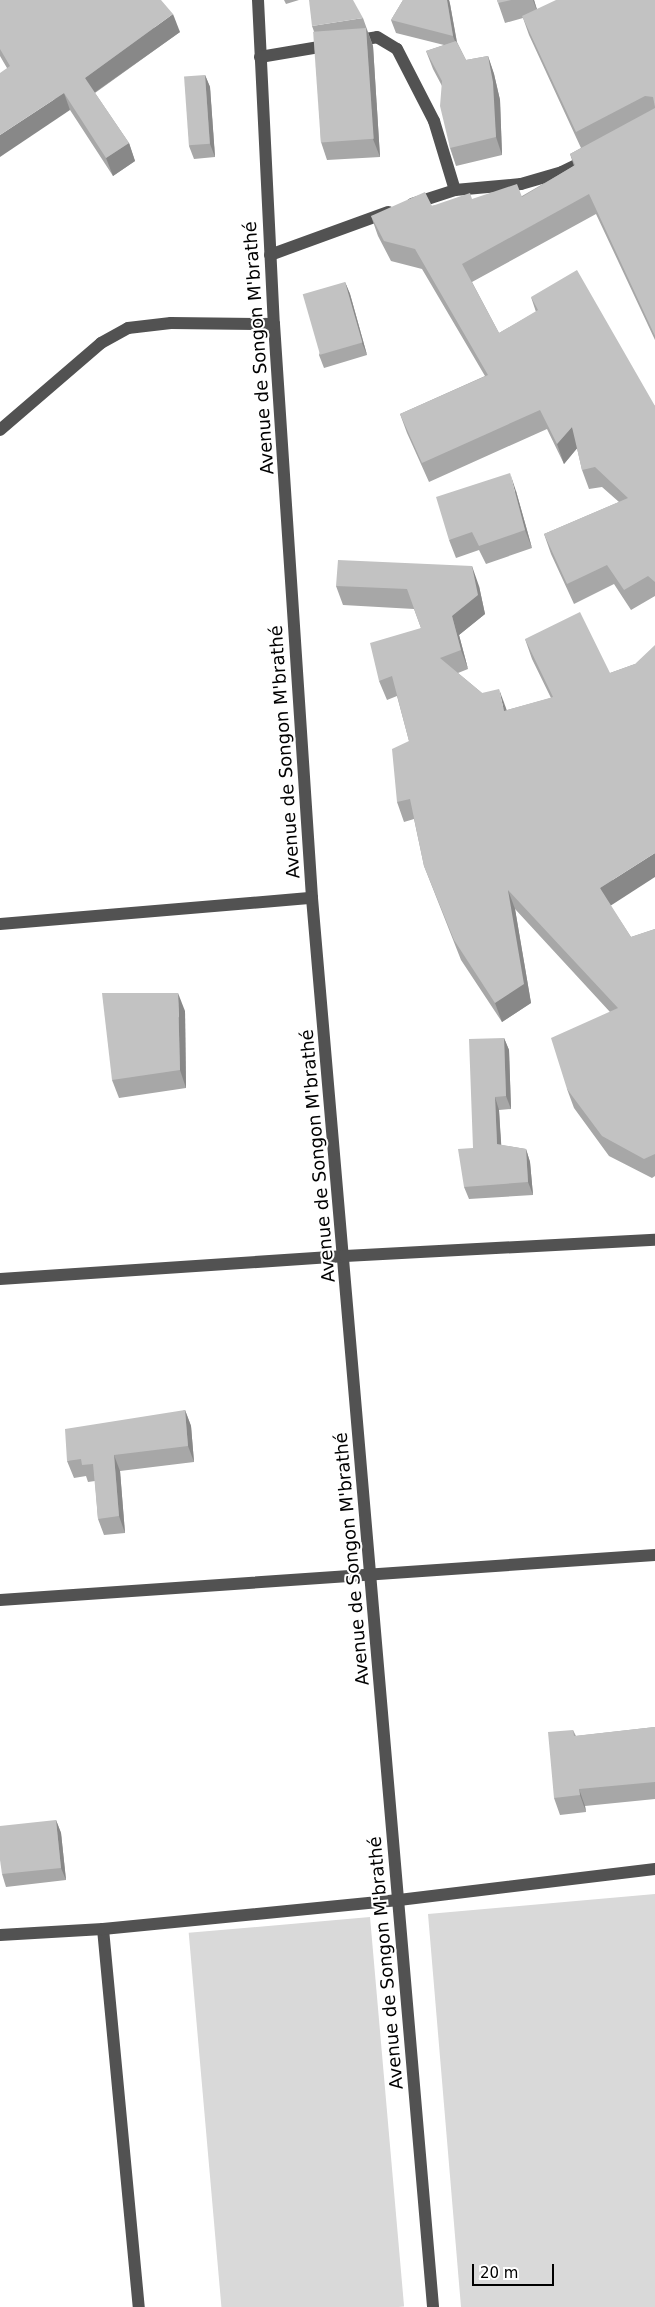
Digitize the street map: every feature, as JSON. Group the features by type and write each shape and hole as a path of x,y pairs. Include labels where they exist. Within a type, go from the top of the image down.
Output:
{"street":[{"name":"Avenue de Songon M'brathé","path":"258,0 274,324 312,898 345,1256 433,2307"},
{"path":"260,57 377,37 397,49 434,121 455,190"},
{"path":"270,255 455,190 521,184 562,172 597,155"},
{"path":"0,430 101,343 128,328 171,323 274,324"},
{"path":"0,924 312,898"},
{"path":"0,1279 345,1256 655,1240"},
{"path":"0,1600 371,1572 655,1555"},
{"path":"0,1935 103,1929 399,1900 655,1869"},
{"path":"103,1929 124,2176 139,2307"}],"shaded area":[{"path":"655,1894 655,2307 461,2307 428,1914"},
{"path":"370,1917 404,2307 221,2307 189,1933"}],"building":[{"path":"0,0 161,0 173,14 85,78 129,143 106,158 64,93 0,135 0,73 10,66 0,49"},
{"path":"309,0 353,0 363,18 312,26"},
{"path":"403,0 447,0 453,36 391,20"},
{"path":"497,0 511,0 498,3"},
{"path":"556,0 655,0 655,107 653,97 645,96 576,132 522,16"},
{"path":"366,28 374,139 321,142 313,32"},
{"path":"456,41 466,60 488,56 493,82 496,137 450,148 440,106 442,81 426,51"},
{"path":"205,75 210,144 189,145 184,76"},
{"path":"655,108 655,336 589,194 462,264 499,333 538,310 531,297 577,270 655,406 655,582 648,576 624,590 607,565 567,584 544,534 628,498 595,467 582,470 572,427 557,444 540,410 422,463 400,414 488,375 415,249 384,241 371,216 425,192 432,206 470,193 472,199 517,184 522,197 575,165 570,154"},
{"path":"345,282 362,343 320,355 303,294"},
{"path":"510,473 525,530 479,546 472,532 449,540 436,497"},
{"path":"338,560 472,566 478,595 452,616 461,650 440,658 482,693 499,689 504,711 553,697 525,639 580,612 610,673 635,664 655,645 655,853 600,888 631,937 655,929 655,1154 644,1159 602,1136 567,1089 551,1038 618,1008 508,890 524,984 495,1003 454,940 424,866 410,799 397,802 392,749 409,741 392,676 379,681 370,643 421,628 407,589 336,586"},
{"path":"102,993 178,993 180,1070 112,1080"},
{"path":"504,1038 506,1096 495,1097 497,1144 526,1149 528,1182 464,1187 458,1149 473,1148 469,1039"},
{"path":"185,1410 188,1446 114,1455 119,1516 98,1519 93,1464 82,1465 81,1459 67,1461 65,1429"},
{"path":"655,1727 655,1782 579,1789 580,1795 554,1798 548,1732 573,1730 574,1736"},
{"path":"56,1820 61,1868 2,1874 0,1826"}]}
